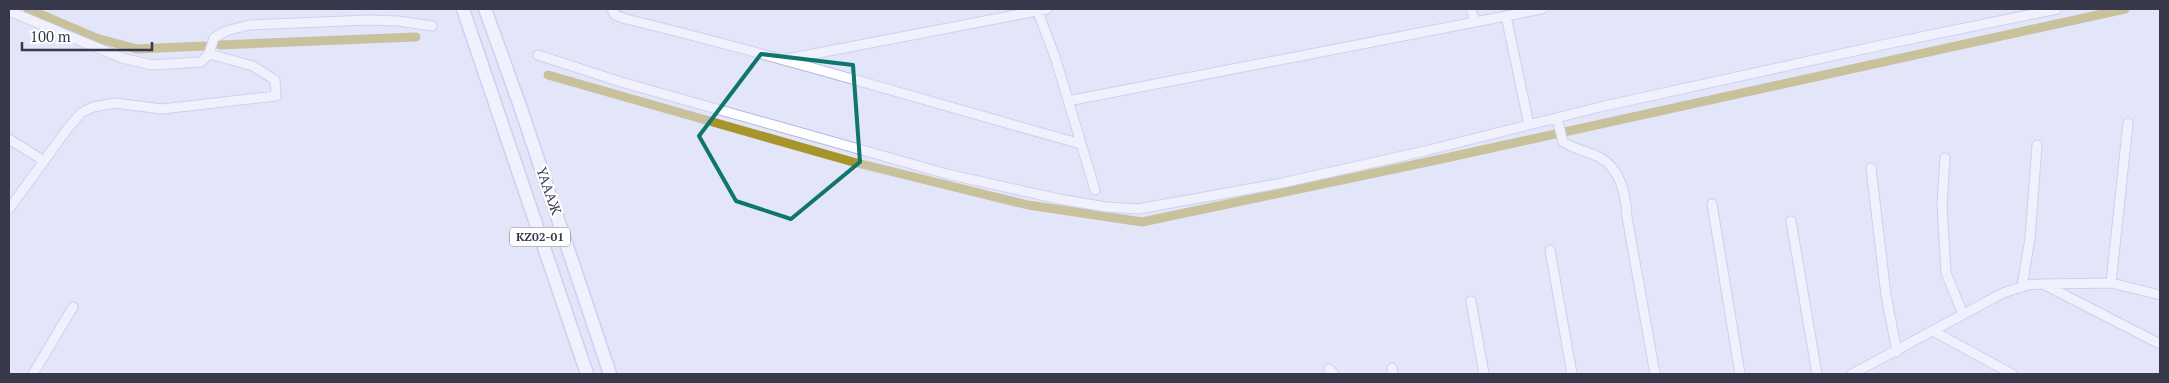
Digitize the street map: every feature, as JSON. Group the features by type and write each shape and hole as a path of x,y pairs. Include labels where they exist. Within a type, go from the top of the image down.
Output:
{"highway":[{"name":"ҮАААЖ","path":"464,12 587,374"},
{"name":"ҮАААЖ","path":"487,15 520,106 610,374"}],"street":[{"path":"612,9 615,15 626,19 784,60 1081,144"},
{"path":"784,60 1041,9 1095,190"},
{"path":"1471,9 1475,22"},
{"path":"1068,102 1542,9"},
{"path":"538,55 621,82 947,174 1058,199 1106,207 1138,209 1282,182 1529,126 1558,122 1882,45 2057,9"},
{"path":"9,11 122,58 152,65 202,62 209,54 214,38 226,31 248,25 369,20 398,21 432,26"},
{"path":"1506,16 1529,126"},
{"path":"9,209 81,113 94,107 115,103 162,109 276,96 275,80 253,66 209,54"},
{"path":"1558,122 1563,142 1572,148 1594,154 1608,163 1620,180 1626,195 1627,217 1655,374"},
{"path":"2111,283 2128,123"},
{"path":"9,139 44,161"},
{"path":"2022,287 2030,238 2037,145"},
{"path":"1945,158 1942,205 1946,273 1963,314"},
{"path":"1871,168 1886,295 1897,352"},
{"path":"1712,204 1740,374"},
{"path":"1792,221 1817,374"},
{"path":"1550,250 1572,374"},
{"path":"1852,374 1897,352 2003,293 2022,287 2042,284 2111,283 2160,295"},
{"path":"2042,284 2160,344"},
{"path":"1472,301 1484,374"},
{"path":"32,374 73,307"},
{"path":"1933,331 2012,374"}],"highlighted area":[{"path":"761,54 853,65 860,162 791,219 736,201 699,136"}],"waterway":[{"path":"28,9 96,38 137,49 204,46"},
{"path":"548,75 853,162 1028,205 1142,222 1446,158 2125,9"},
{"path":"220,45 416,37"}]}
